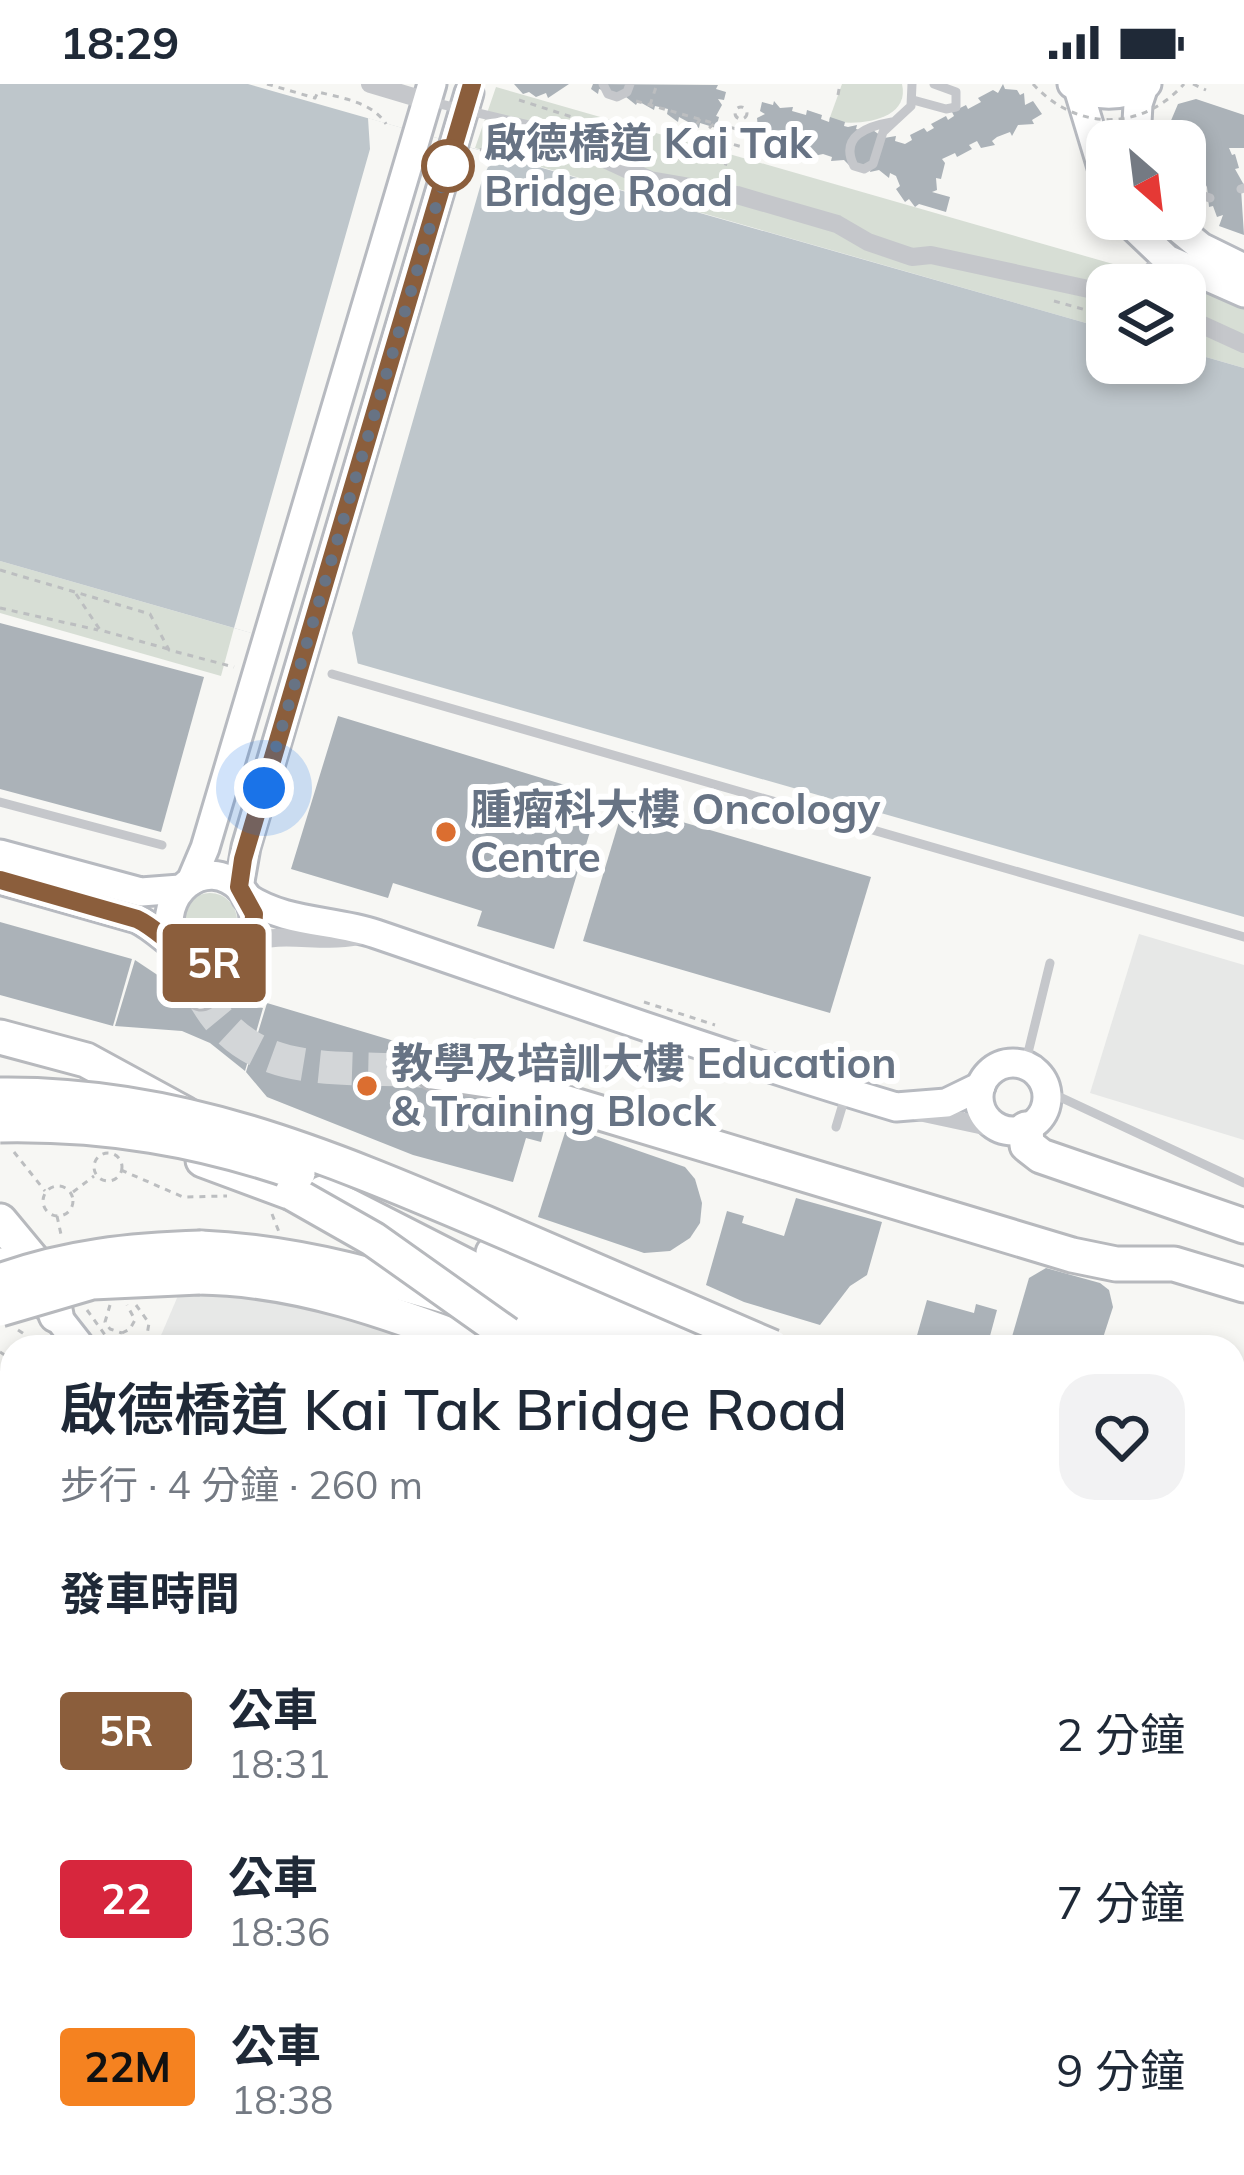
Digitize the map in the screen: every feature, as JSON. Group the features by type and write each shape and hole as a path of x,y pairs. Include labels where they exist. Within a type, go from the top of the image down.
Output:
{"highway":[{"path":"182,950 201,992"},
{"path":"0,1037 61,1050 108,1070 366,1216 482,1274 622,1335"},
{"path":"433,1072 554,1099 1072,1255 1116,1264 1174,1264 1244,1285"},
{"path":"0,1095 153,1107 266,1135 362,1171 744,1335"},
{"path":"1014,1130 1041,1156 1244,1226"},
{"path":"126,1133 262,1180 322,1209 512,1335"},
{"path":"4,1136 126,1133 189,1139 298,1173 683,1335"},
{"path":"0,1221 49,1280 29,1321"},
{"path":"0,1280 86,1257 136,1250 201,1248 256,1253 385,1296 568,1335"},
{"path":"29,1321 92,1282 180,1277 385,1296 458,1335"}],"main road":[{"path":"1075,86 1109,95 1145,85 1139,120"},
{"path":"1075,86 1086,120"},
{"path":"182,950 168,910 205,848 429,92"},
{"path":"0,880 137,919 182,950 220,962 247,943 254,923 243,892 243,859 467,101"},
{"path":"1147,240 1167,260 1244,293"},
{"path":"1192,240 1244,268"},
{"path":"0,854 141,892 218,877 281,916 370,932 579,1006 896,1107 946,1103 981,1086 1004,1064 1025,1065 1047,1090 1043,1114 1014,1130 985,1118 980,1108 981,1086"},
{"path":"0,1262 29,1321 57,1335"}],"street":[{"path":"370,84 429,92"},
{"path":"551,130 650,180 718,191 837,224 868,242 912,257 931,255 1086,288"},
{"path":"1161,264 1167,260"},
{"path":"1206,326 1244,344"},
{"path":"247,943 282,935 341,942 370,932"},
{"path":"896,1107 1014,1130"}],"lane":[{"path":"603,84 608,94 617,97 630,84"},
{"path":"892,122 857,133 850,152 854,166 864,169 873,164 883,133 907,112 913,100 912,84"},
{"path":"913,100 946,110 956,107 956,92 934,84"},
{"path":"429,92 551,130"},
{"path":"1206,197 1210,198"},
{"path":"332,674 1244,938"},
{"path":"0,802 162,844"},
{"path":"1025,1065 1049,962"},
{"path":"1047,1090 1244,1183"},
{"path":"836,1127 847,1092"}],"path":[{"path":"267,84 315,98"},
{"path":"313,84 315,98"},
{"path":"650,105 656,84"},
{"path":"838,94 840,84"},
{"path":"1033,84 1067,111 1106,121 1146,113 1184,84"},
{"path":"1196,85 1206,90"},
{"path":"315,98 318,92 371,108 386,124"},
{"path":"519,100 565,113"},
{"path":"627,105 633,100 758,135 761,144 746,148 717,140 708,129 715,123"},
{"path":"700,119 690,140 710,146 717,140"},
{"path":"736,129 740,119"},
{"path":"718,191 732,144"},
{"path":"0,571 150,614 169,650"},
{"path":"76,594 100,630"},
{"path":"0,608 234,667"},
{"path":"4,1136 46,1193 45,1208 57,1216 66,1214 72,1206 71,1193"},
{"path":"96,1175 94,1162 105,1153 118,1157 122,1171"},
{"path":"96,1175 108,1181 122,1171"},
{"path":"122,1171 183,1197 234,1195"},
{"path":"71,1193 96,1175"},
{"path":"46,1193 59,1186 71,1193"},
{"path":"266,1204 281,1238"},
{"path":"29,1321 111,1305 119,1303 132,1309 134,1323 122,1333 107,1326 105,1313 110,1305 111,1305 120,1301 143,1311 149,1323 148,1335"}],"shaded area":[{"path":"0,84 248,84 1086,323 1086,384 1206,384 1206,357 1244,368 1244,917 0,561"},
{"path":"842,84 902,84 902,97 898,107 878,119 829,120"},
{"path":"496,87 1113,264 1086,264 1086,323 475,148"},
{"path":"1206,293 1244,305 1244,368 1206,357"},
{"path":"0,561 234,628 221,676 0,613"},
{"path":"210,893 229,901 237,920 229,939 210,947 191,939 183,920 191,901"},
{"path":"1139,934 1244,965 1244,1140 1090,1093"},
{"path":"180,1291 233,1293 290,1303 410,1335 161,1335"}],"pier":[{"path":"368,118 503,157 488,167 482,180 352,633 358,665 234,628 370,149"}],"building":[{"path":"514,84 569,84 548,98 546,93 523,94"},
{"path":"593,84 718,85 716,89 726,92 724,100 718,99 722,105 716,128 700,123 699,128 679,117 678,122 667,114 668,109 655,106 654,110 638,101 636,105 626,97 617,100 618,95 599,89 598,94 591,89"},
{"path":"1003,84 1005,89 1024,93 1025,105 1033,101 1042,114 1032,120 1034,124 1018,125 1012,136 1010,132 997,137 992,141 995,145 981,148 977,141 957,157 955,153 942,159 941,179 936,178 937,190 932,192 950,197 946,212 915,207 909,199 905,202 896,189 900,186 896,176 890,173 889,178 879,170 851,167 844,160 831,161 832,157 814,156 815,152 803,148 788,154 789,149 766,148 768,143 752,138 757,118 765,114 760,111 762,102 773,105 774,101 780,108 793,107 792,111 806,115 807,110 829,122 830,117 865,132 870,128 884,138 896,136 895,141 905,144 912,140 910,135 924,128 927,132 934,128 931,124 981,102 978,98 993,90 998,93"},
{"path":"1196,99 1244,115 1244,148 1229,148 1244,185 1244,235 1219,226 1223,215 1217,217 1213,206 1209,207 1206,120 1171,120 1178,104"},
{"path":"0,623 204,677 161,832 0,789"},
{"name":"腫瘤科大樓 Oncology Centre","path":"338,716 601,796 554,949 477,926 482,911 393,883 388,898 291,869"},
{"path":"624,805 871,877 830,1013 583,941"},
{"path":"0,922 132,959 113,1026 0,995"},
{"path":"135,960 192,998 263,1008 245,1071 210,1043 182,1031 115,1026"},
{"name":"教學及培訓大樓 Education & Training Block","path":"267,1003 441,1055 436,1074 550,1106 541,1142 526,1138 513,1182 413,1155 267,1097 246,1072"},
{"path":"567,1126 685,1167 695,1179 702,1203 700,1223 690,1238 670,1251 644,1253 538,1217"},
{"path":"796,1198 882,1222 867,1275 850,1286 820,1325 706,1285 727,1211 744,1216 742,1223 784,1236"},
{"path":"1046,1268 1100,1283 1109,1290 1113,1307 1104,1335 1012,1335 1029,1278"},
{"path":"927,1300 974,1313 976,1304 997,1310 990,1335 917,1335"}],"tunnel":[{"path":"201,992 221,1022 245,1043 272,1057 333,1068 433,1072"}],"bus line":[{"name":"5R","path":"0,880 137,919 155,927 199,962 220,962 247,943 254,914 239,887 243,859 472,84"}],"place":[{"name":"啟德橋道 Kai Tak Bridge Road","path":"448,166"},
{"name":"腫瘤科大樓 Oncology Centre","path":"446,832"},
{"name":"教學及培訓大樓 Education & Training Block","path":"367,1086"}],"route":[{"path":"264,788 448,166"}]}
